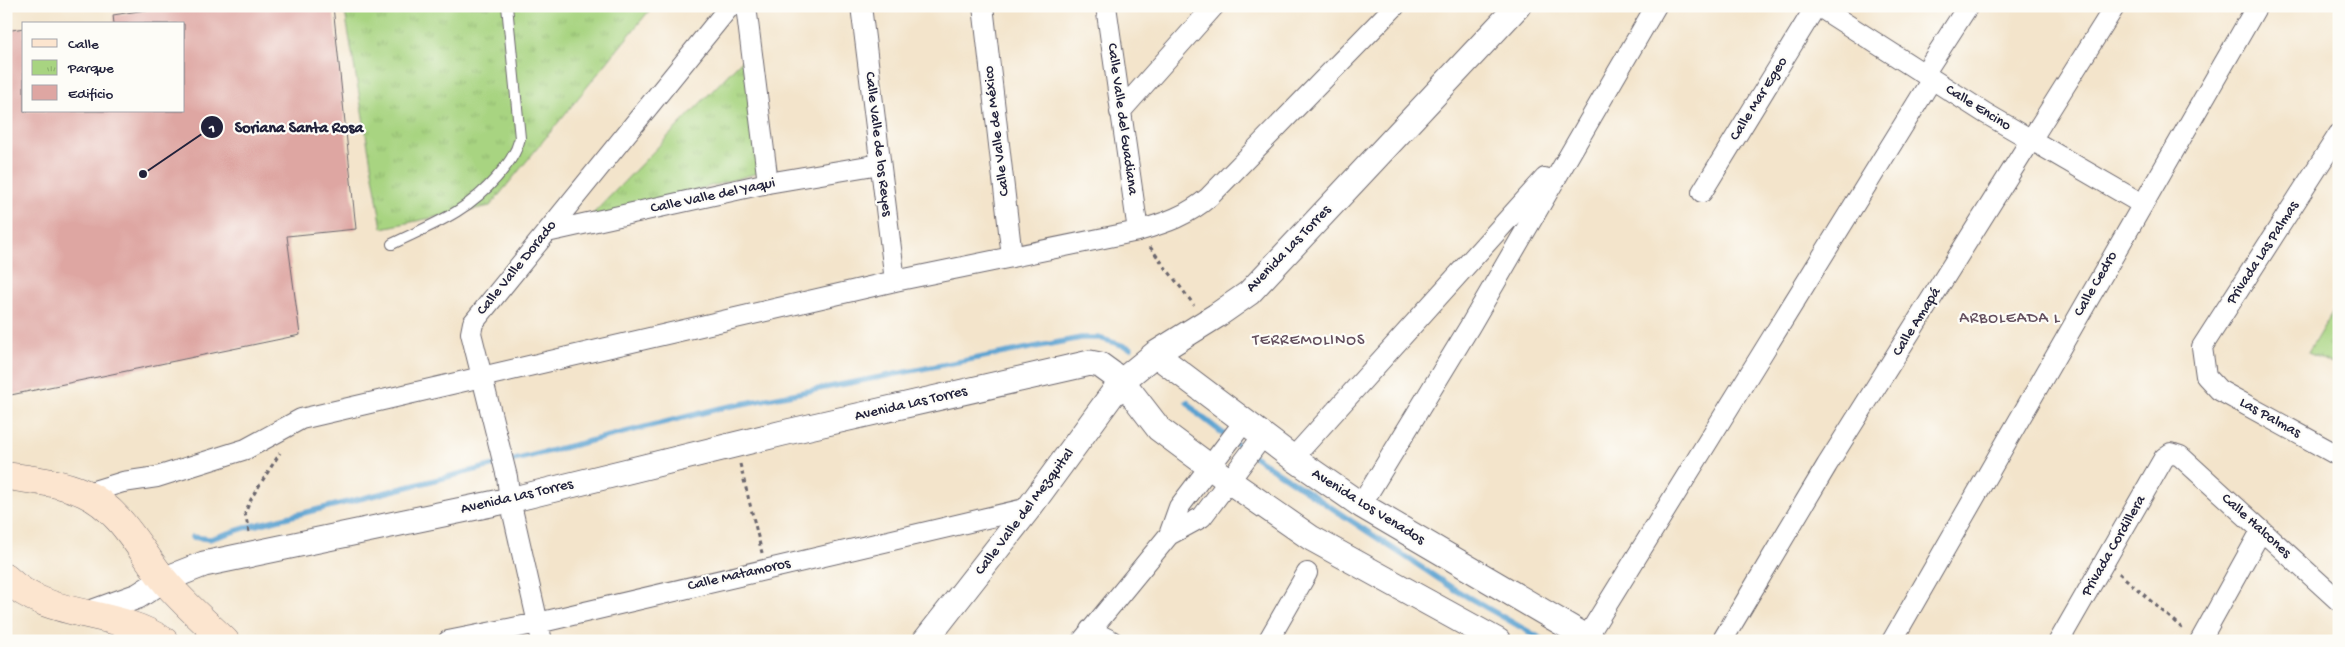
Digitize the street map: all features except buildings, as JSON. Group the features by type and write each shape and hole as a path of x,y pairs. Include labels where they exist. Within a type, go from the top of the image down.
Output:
{"main road":[{"path":"6,476 51,482 84,494 116,517 163,580 225,641"},
{"path":"7,580 35,599 55,607 92,613 130,623 164,641"}],"street":[{"name":"Calle Valle Dorado","path":"540,632 483,378 471,333 473,323 730,6"},
{"path":"746,6 768,183"},
{"name":"Calle Valle de los Reyes","path":"861,6 895,281"},
{"name":"Calle Valle de México","path":"983,6 1012,256"},
{"name":"Calle Valle del Guadiana","path":"1106,6 1138,231"},
{"path":"1120,112 1214,6"},
{"path":"84,494 123,482 157,477 246,449 301,419 895,281 1138,231 1176,220 1193,211 1395,6"},
{"name":"Avenida Las Torres","path":"92,613 138,596 163,580 204,564 508,489 736,445 1090,363 1100,364 1122,381 1155,354 1249,293 1518,6"},
{"path":"1361,505 1465,334 1656,6"},
{"name":"Calle Encino","path":"1817,6 2032,141 2142,204"},
{"name":"Calle Mar Egeo","path":"1702,192 1817,6"},
{"path":"1590,639 1928,77 1968,6"},
{"name":"Calle Amapá","path":"1722,641 1827,465 2115,6"},
{"name":"Calle Cedro","path":"1892,641 2142,204 2258,6"},
{"name":"Privada Las Palmas","path":"2206,376 2202,347 2339,134"},
{"path":"1293,458 1575,145"},
{"name":"Calle Valle del Yaqui","path":"547,232 768,183 880,164"},
{"name":"Avenida Los Venados","path":"1155,354 1249,435 1293,458 1361,505 1590,639"},
{"name":"Las Palmas","path":"2206,376 2218,390 2339,456"},
{"path":"1122,381 1159,429 1215,459 1341,555 1498,641"},
{"name":"Calle Valle del Mezquital","path":"925,641 1029,508 1122,381"},
{"path":"1112,641 1086,635 1169,535 1179,506 1215,459 1249,435"},
{"path":"1169,535 1202,517 1234,474 1249,435"},
{"name":"Calle Halcones","path":"2172,454 2180,456 2339,601"},
{"name":"Privada Cordillera","path":"2059,641 2164,458 2172,454"},
{"name":"Calle Matamoros","path":"448,641 540,632 765,568 1029,508"},
{"path":"2194,638 2261,531"},
{"path":"1268,641 1307,573"}],"lane":[{"path":"392,244 469,205 482,194 517,151 520,138 507,6"}],"path":[{"path":"1138,231 1207,322"},
{"path":"736,445 765,568"},
{"path":"254,553 245,513 252,497 283,448"},
{"path":"2106,561 2194,638"}],"green space":[{"path":"344,6 653,6 490,206 382,228"},
{"path":"745,57 769,170 587,220"},
{"path":"2339,301 2339,366 2308,353"}],"waterway":[{"path":"192,537 210,539 248,527 721,408 1081,338 1099,338 1131,348"},
{"path":"1187,402 1198,414 1243,449 1454,589 1545,641"},
{"path":"6,447 9,451"}],"place":[{"name":"Soriana Santa Rosa","path":"143,174"}],"district":[{"name":"ARBOLEADA L","path":"2010,319"},
{"name":"TERREMOLINOS","path":"1309,341"}]}
